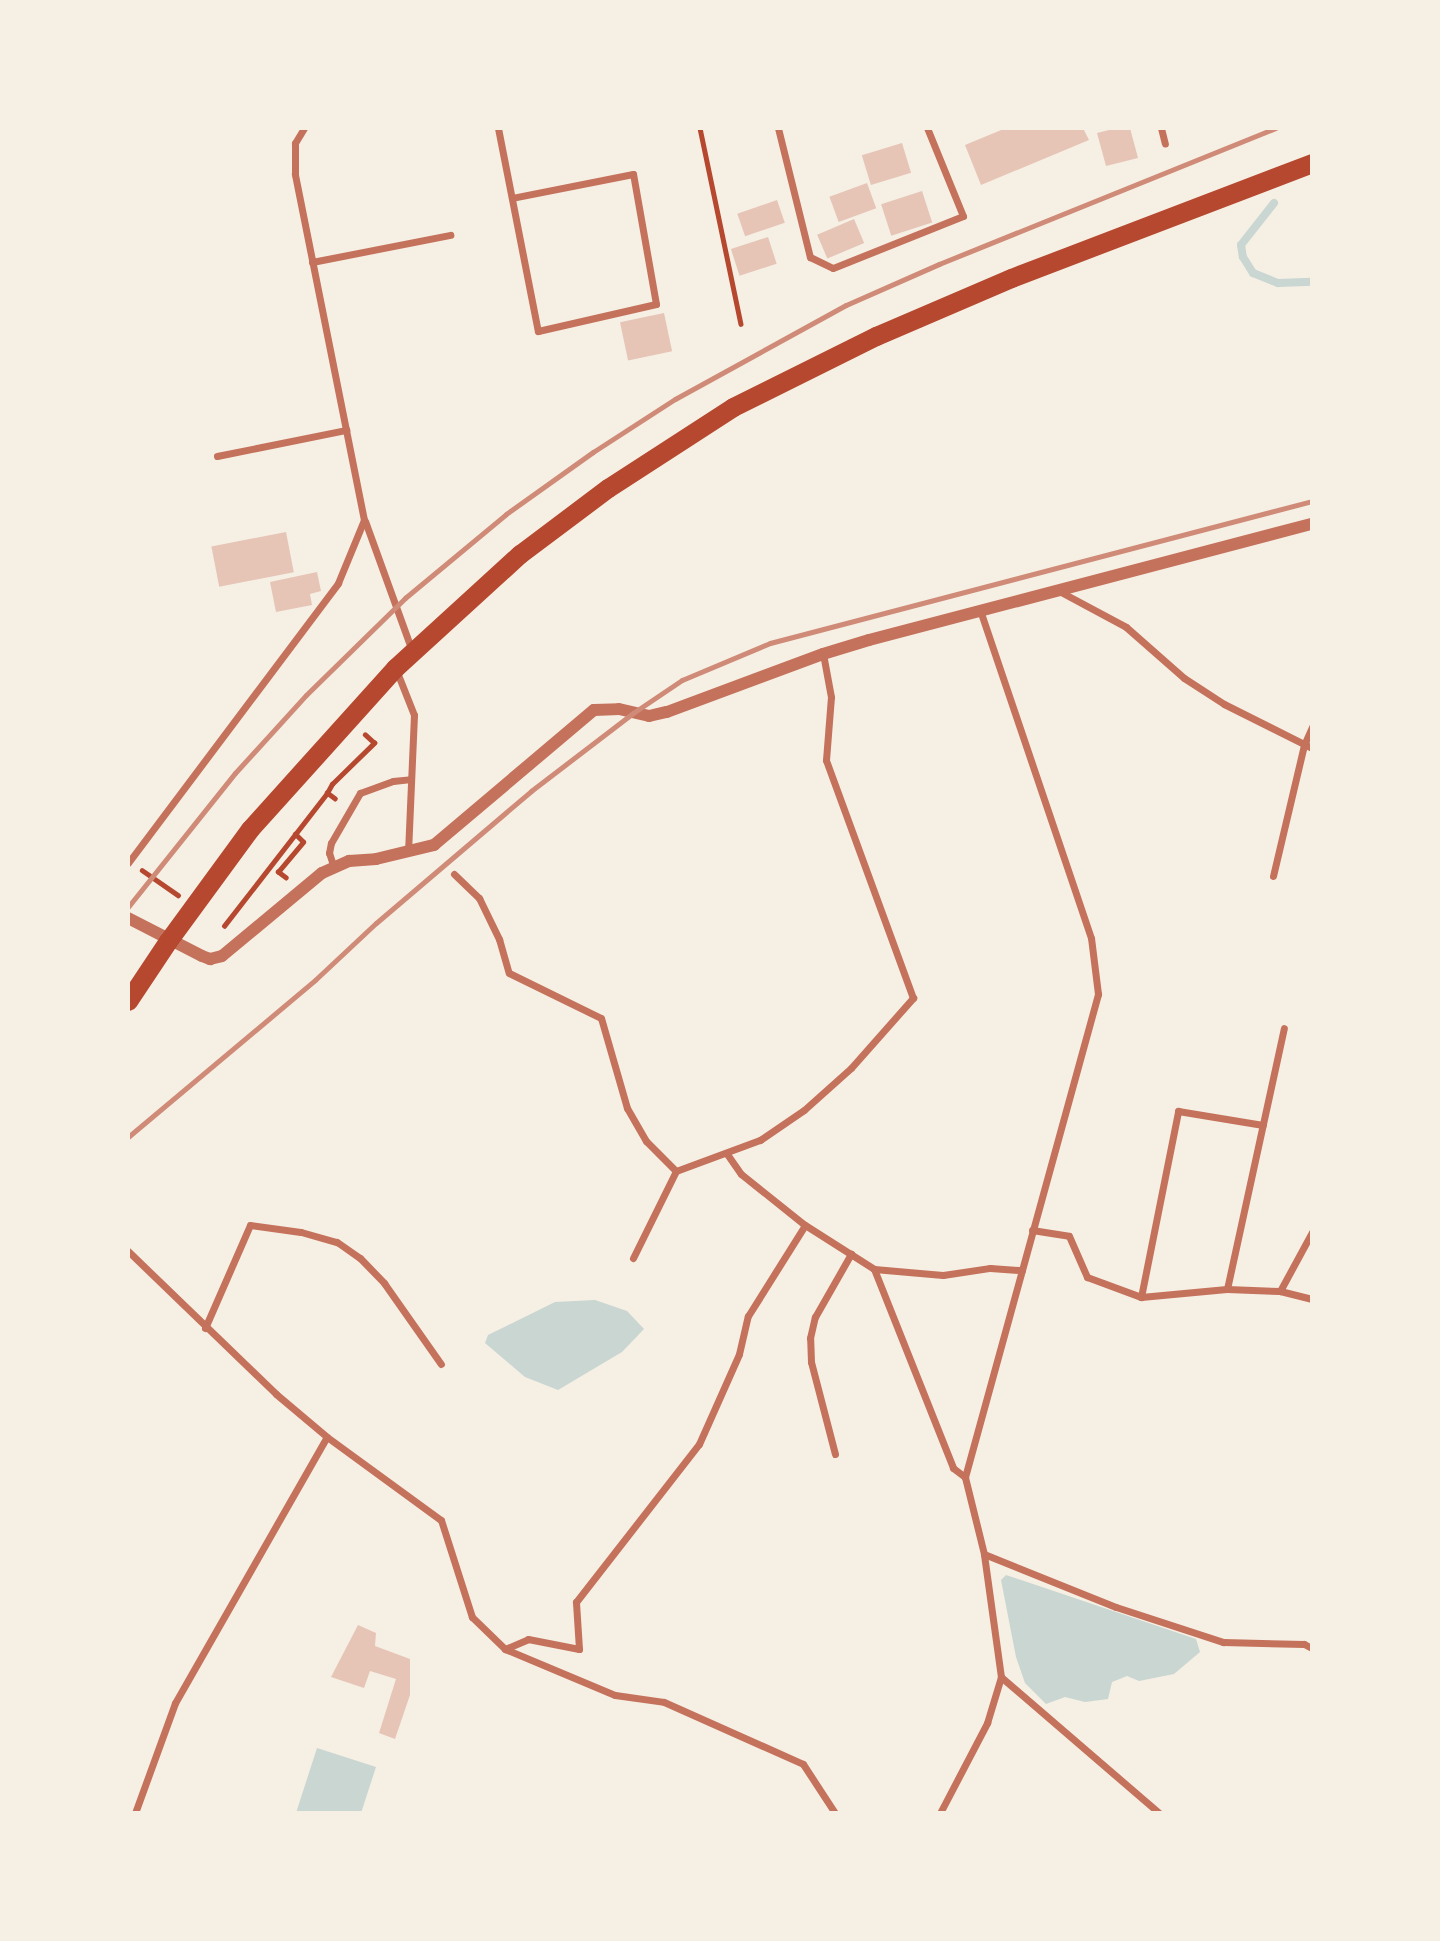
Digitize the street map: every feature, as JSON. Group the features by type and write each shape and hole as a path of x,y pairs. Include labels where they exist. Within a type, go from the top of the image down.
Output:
{"highway":[{"path":"128,1002 168,941 250,829 394,668 520,554 608,488 733,407 876,336 1011,278 1312,163"}],"street":[{"path":"304,128 295,143 295,174 364,520 412,651"},
{"path":"498,128 538,331 656,304 633,174 512,198"},
{"path":"778,128 810,257 834,268 963,216 928,128"},
{"path":"1161,128 1165,144"},
{"path":"312,262 450,235"},
{"path":"217,456 346,430"},
{"path":"128,863 338,583 364,520"},
{"path":"128,918 168,941 202,956 210,959 222,956 251,934 305,884 334,868 349,861 376,859 434,845 594,710 619,709 649,716 667,712 823,654 1312,524"},
{"path":"1059,590 1126,627 1184,678 1224,704 1308,746"},
{"path":"940,1813 986,1723 1001,1677 984,1554 965,1477 1098,994 1091,938 981,614"},
{"path":"633,1258 676,1171 760,1140 804,1110 851,1068 913,998 826,760 831,697 823,654"},
{"path":"394,668 414,715 408,850"},
{"path":"1273,876 1312,727"},
{"path":"334,868 328,853 331,843 360,793 393,781 411,779"},
{"path":"454,874 479,898 499,939 509,973 601,1018 627,1108 646,1141 676,1171"},
{"path":"1227,1289 1284,1028"},
{"path":"1141,1297 1178,1111 1263,1125"},
{"path":"727,1154 741,1174 805,1225 874,1269 943,1275 990,1268 1021,1270"},
{"path":"205,1328 250,1225 301,1232 337,1242 360,1258 384,1283 441,1364"},
{"path":"505,1649 528,1639 579,1649 576,1602 699,1444 739,1354 748,1316 805,1225"},
{"path":"1032,1230 1069,1236 1087,1277 1141,1297 1227,1289 1280,1292 1312,1299"},
{"path":"1280,1292 1312,1232"},
{"path":"128,1251 205,1328 327,1437 442,1520 472,1617 505,1649 615,1695 664,1702 803,1764 835,1813"},
{"path":"835,1454 811,1362 810,1338 815,1317 851,1254"},
{"path":"874,1269 953,1468 965,1477"},
{"path":"135,1813 175,1703 327,1437"},
{"path":"984,1554 1116,1607 1223,1642 1304,1644 1312,1648"},
{"path":"1001,1677 1159,1813"}],"path":[{"path":"700,128 741,324"},
{"path":"224,926 332,784 374,743 365,735"},
{"path":"327,793 335,799"},
{"path":"302,805 311,813"},
{"path":"286,878 278,872 303,842 295,834"}],"shaded area":[{"path":"595,1300 627,1311 644,1329 622,1352 558,1390 525,1377 485,1343 488,1335 555,1302"},
{"path":"1006,1575 1196,1639 1200,1652 1174,1674 1139,1681 1127,1676 1112,1682 1108,1699 1085,1702 1065,1697 1046,1704 1025,1683 1016,1657 1001,1580"},
{"path":"317,1748 376,1767 361,1813 296,1813"}],"building":[{"path":"1006,128 1083,128 1089,140 981,185 965,145"},
{"path":"1130,128 1138,158 1106,166 1097,133"},
{"path":"902,143 911,173 871,185 862,155"},
{"path":"867,183 876,208 839,222 829,197"},
{"path":"922,191 932,222 891,236 881,204"},
{"path":"777,200 785,223 745,236 737,214"},
{"path":"854,219 864,243 827,259 817,235"},
{"path":"768,237 777,264 740,276 731,249"},
{"path":"664,313 672,351 628,361 620,322"},
{"path":"286,532 294,572 219,587 211,547"},
{"path":"317,572 321,591 310,594 312,605 276,612 270,582"},
{"path":"358,1625 376,1633 375,1646 410,1659 410,1695 395,1739 379,1733 396,1679 370,1671 364,1688 331,1677"}],"waterway":[{"path":"1274,203 1241,245 1243,257 1253,273 1278,283 1312,282"}],"railway":[{"path":"128,907 235,773 306,695 405,598 506,514 593,452 675,399 846,305 939,264 1276,128"},
{"path":"128,1137 315,980 376,923 531,791 633,713 682,680 770,643 1312,501"}]}
